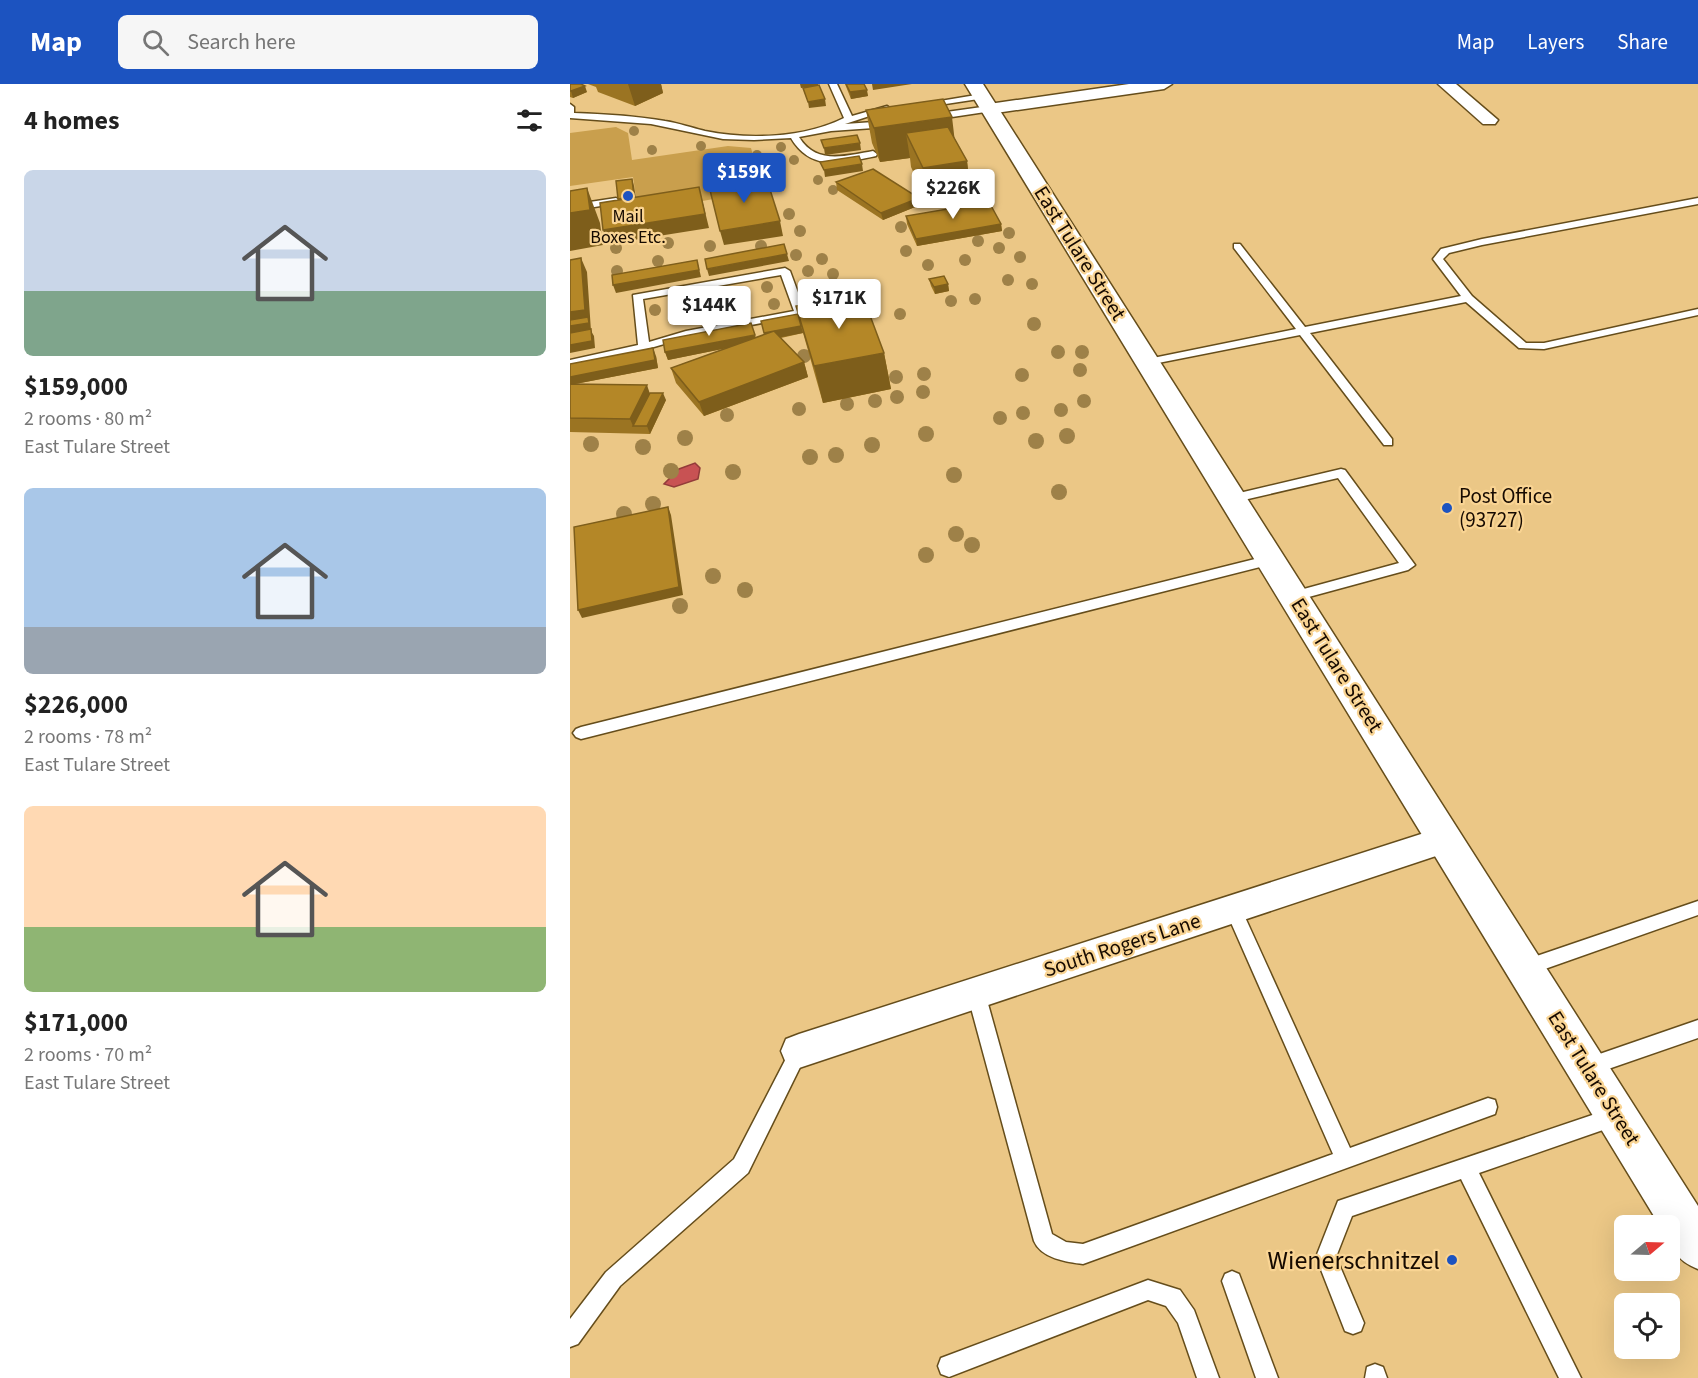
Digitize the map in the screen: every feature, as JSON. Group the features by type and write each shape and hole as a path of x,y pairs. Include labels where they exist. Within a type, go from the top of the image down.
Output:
{"main road":[{"name":"East Tulare Street","path":"982,96 1235,498 1293,596 1588,1066 1698,1247"}],"street":[{"path":"982,96 1164,84"},
{"path":"1446,84 1489,120"},
{"name":"South Rogers Lane","path":"799,1051 1446,838"}],"lane":[{"path":"833,84 849,119"},
{"path":"913,106 982,96"},
{"path":"918,119 982,96"},
{"path":"570,107 570,115 665,123 708,134 760,139 794,136 831,128 899,122"},
{"path":"831,128 868,113 902,107"},
{"path":"794,136 800,148 825,162 873,154"},
{"path":"570,208 616,201"},
{"path":"1698,201 1482,242 1445,251 1438,259 1468,298 1523,346 1544,346 1698,312"},
{"path":"1237,246 1388,442"},
{"path":"644,346 637,297 785,271 800,313"},
{"path":"1148,362 1468,298"},
{"path":"570,363 686,334 831,307"},
{"path":"1235,498 1341,473 1408,565 1293,596"},
{"path":"581,734 1272,560"},
{"path":"1525,968 1698,908"},
{"path":"1233,909 1345,1159"},
{"path":"976,993 1044,1241 1064,1252 1083,1254 1488,1107"},
{"path":"1588,1066 1698,1029"},
{"path":"570,1336 613,1279 741,1166 799,1051"},
{"path":"1353,1323 1326,1257 1345,1208 1617,1115"},
{"path":"1466,1168 1570,1378"},
{"path":"1232,1281 1267,1378"},
{"path":"949,1366 1148,1290 1173,1297 1187,1317 1208,1378"}],"shaded area":[{"path":"616,127 628,133 632,160 728,146 751,148 761,185 700,201 667,205 637,204 633,177 570,186 570,133"},
{"path":"695,463 700,468 698,479 674,487 664,484 679,469"}],"building":[{"path":"570,84 581,84 585,86 570,91"},
{"path":"846,84 864,84 867,90 850,92"},
{"path":"819,85 825,99 808,102 803,88"},
{"path":"943,99 952,117 874,128 866,110"},
{"path":"948,127 967,161 923,168 906,133"},
{"path":"857,135 860,143 824,148 821,140"},
{"path":"859,156 862,164 824,170 820,162"},
{"path":"873,169 919,198 881,213 836,182"},
{"path":"766,177 780,221 720,231 709,186"},
{"path":"632,179 634,197 618,199 616,181"},
{"path":"699,187 705,214 603,230 600,203"},
{"path":"587,188 590,210 570,213 570,191"},
{"path":"989,202 1001,224 916,239 906,216"},
{"path":"784,244 787,254 707,269 705,259"},
{"path":"581,258 585,310 570,312 570,260"},
{"path":"697,260 699,270 613,285 612,275"},
{"path":"944,276 948,284 934,287 929,279"},
{"path":"862,294 884,353 814,366 796,306"},
{"path":"798,314 801,326 764,333 761,321"},
{"path":"588,317 589,323 570,326 570,320"},
{"path":"751,323 755,335 665,352 663,340"},
{"path":"591,329 592,341 570,345 570,333"},
{"path":"774,331 804,362 699,402 671,368"},
{"path":"653,348 655,360 570,377 570,364"},
{"path":"570,384 647,385 630,419 570,418"},
{"path":"650,393 663,393 647,426 633,426"},
{"path":"668,507 679,587 578,610 574,527"}],"place":[{"name":"Mail Boxes Etc.","path":"628,196"},
{"name":"Post Office (93727)","path":"1447,508"},
{"name":"Wienerschnitzel","path":"1452,1260"}]}
